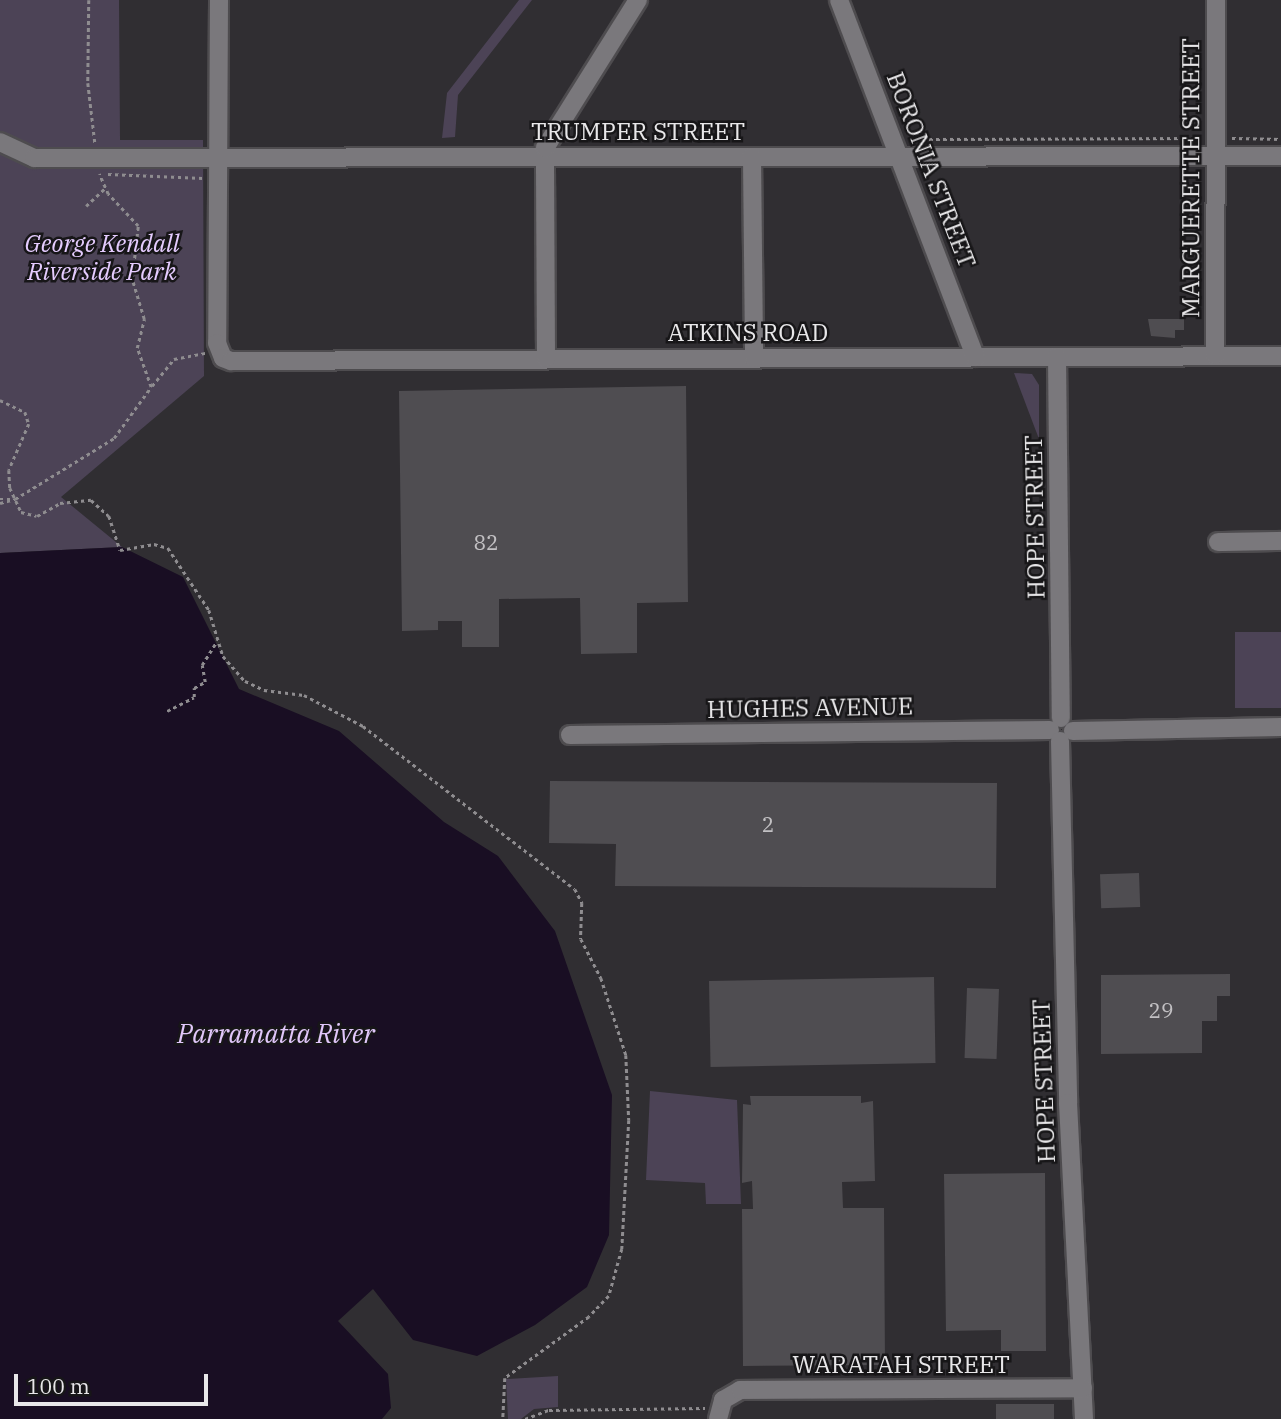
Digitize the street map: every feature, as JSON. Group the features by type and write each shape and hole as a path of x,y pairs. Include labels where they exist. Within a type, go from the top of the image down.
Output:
{"street":[{"path":"219,0 219,352"},
{"path":"547,358 543,157 556,127 638,0"},
{"name":"BORONIA STREET","path":"839,0 901,156 975,357"},
{"name":"MARGUERETTE STREET","path":"1215,355 1216,0"},
{"name":"TRUMPER STREET","path":"0,142 34,158 96,159 1281,156"},
{"path":"752,157 754,358"},
{"name":"ATKINS ROAD","path":"219,352 231,362 547,358 1281,356"},
{"name":"HOPE STREET","path":"1057,357 1068,1103 1084,1419"},
{"path":"1218,542 1281,541"},
{"name":"HUGHES AVENUE","path":"570,735 1281,727"},
{"name":"WARATAH STREET","path":"720,1409 740,1390 1083,1388"}],"path":[{"path":"89,0 88,83 96,159 105,188 138,226 132,279 144,319 138,348 140,367 151,387"},
{"path":"929,139 1203,138"},
{"path":"1228,138 1281,139"},
{"path":"86,206 105,188"},
{"path":"0,501 15,499 114,438 173,359 219,352"},
{"path":"0,400 25,412 29,424 9,470 20,512 31,516 75,499 91,500 109,516 120,550 154,544 168,548 208,610 217,641 233,670 255,687 304,695 333,708 398,751 575,889 582,902 581,939 617,1025 628,1083 622,1249 609,1296 580,1324 505,1378 503,1419"},
{"path":"167,711 194,697 194,688 205,682 202,665 217,641"},
{"path":"525,1419 549,1410 720,1409"}],"green space":[{"name":"George Kendall Riverside Park","path":"0,0 119,0 120,140 203,140 204,376 61,497 122,547 0,553"},
{"path":"519,0 532,0 458,95 455,137 442,138 447,93"},
{"path":"1014,373 1032,374 1039,385 1039,439"},
{"path":"1235,632 1281,632 1281,708 1235,708"},
{"path":"650,1091 737,1100 741,1204 706,1204 705,1183 646,1180"},
{"path":"558,1376 558,1407 534,1409 521,1419 508,1419 506,1379"}],"water":[{"name":"Parramatta River","path":"122,547 183,577 239,689 339,731 444,822 498,856 555,931 612,1095 609,1235 587,1287 535,1325 477,1356 413,1340 373,1289 338,1321 388,1374 391,1408 382,1419 0,1419 0,553"}],"building":[{"path":"1148,319 1184,319 1184,330 1175,330 1175,338 1151,336"},
{"path":"686,386 688,602 637,603 637,653 581,654 580,598 499,599 499,647 462,647 462,621 438,621 438,630 402,631 399,391"},
{"path":"550,781 997,783 996,888 615,886 616,844 549,843"},
{"path":"1139,873 1140,907 1101,908 1100,874"},
{"path":"1230,974 1230,996 1217,996 1217,1021 1202,1021 1202,1053 1101,1054 1101,975"},
{"path":"934,977 936,1063 711,1067 709,981"},
{"path":"967,988 999,989 997,1059 965,1058"},
{"path":"750,1096 861,1096 861,1103 873,1101 875,1181 842,1182 843,1208 884,1208 885,1365 743,1366 742,1209 753,1209 752,1181 742,1183 743,1104 751,1105"},
{"path":"1045,1173 1046,1351 1001,1351 1001,1330 946,1331 944,1174"},
{"path":"996,1404 1054,1404 1054,1419 996,1419"}]}
